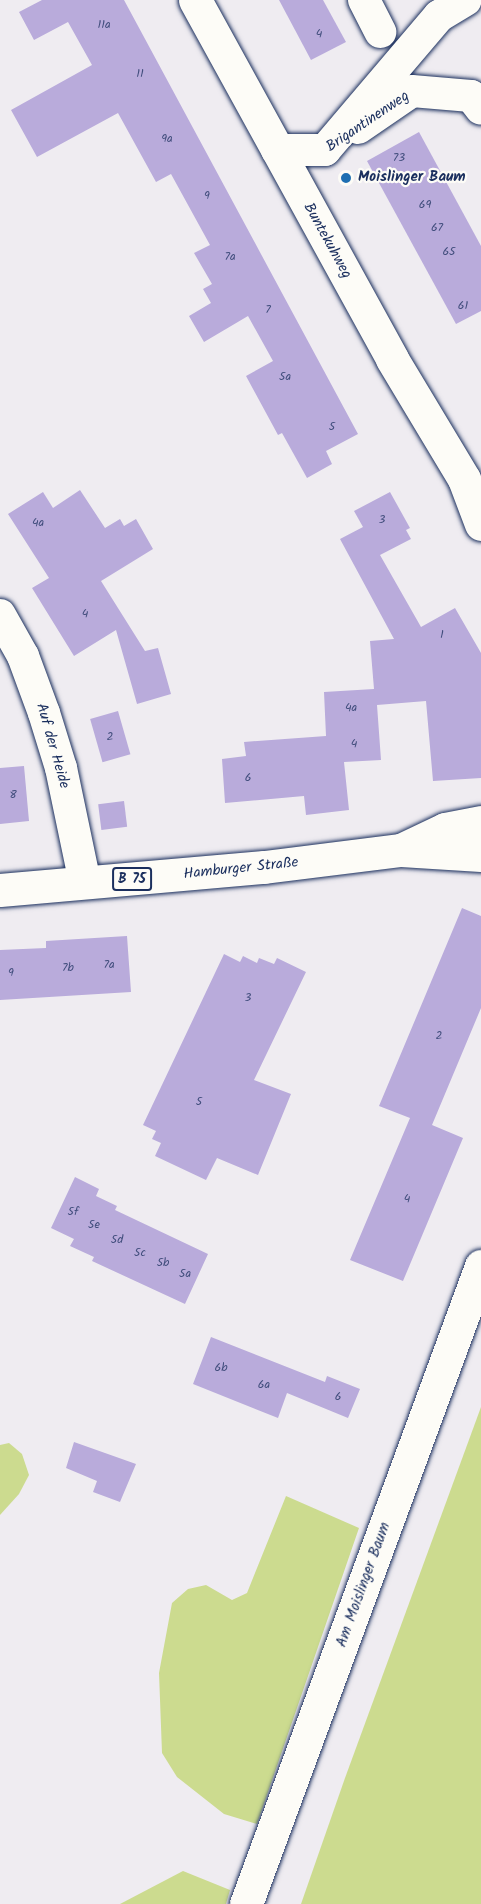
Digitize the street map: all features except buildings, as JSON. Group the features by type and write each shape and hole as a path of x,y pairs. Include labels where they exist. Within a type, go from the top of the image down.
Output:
{"main road":[{"name":"Buntekuhweg","path":"195,0 392,359 472,486 481,524"},
{"name":"B 75","path":"401,850 445,829 481,822"},
{"name":"Hamburger Straße","path":"0,890 401,850 481,855"},
{"name":"Am Moislinger Baum","path":"246,1904 481,1266"}],"street":[{"path":"364,0 380,32"},
{"path":"284,163 325,150 439,16 466,0"},
{"name":"Brigantinenweg","path":"325,150 412,91 478,98"},
{"name":"Auf der Heide","path":"0,615 23,656 44,713 61,768 85,883"}],"green space":[{"path":"481,1407 481,1904 301,1904 345,1778"},
{"path":"9,1443 22,1454 29,1475 19,1494 0,1515 0,1445"},
{"path":"286,1496 359,1528 257,1824 224,1814 177,1777 162,1753 159,1673 172,1603 188,1589 206,1585 232,1600 247,1593"},
{"path":"183,1871 230,1890 226,1904 120,1904"}],"place":[{"name":"Moislinger Baum","path":"346,178"}]}
